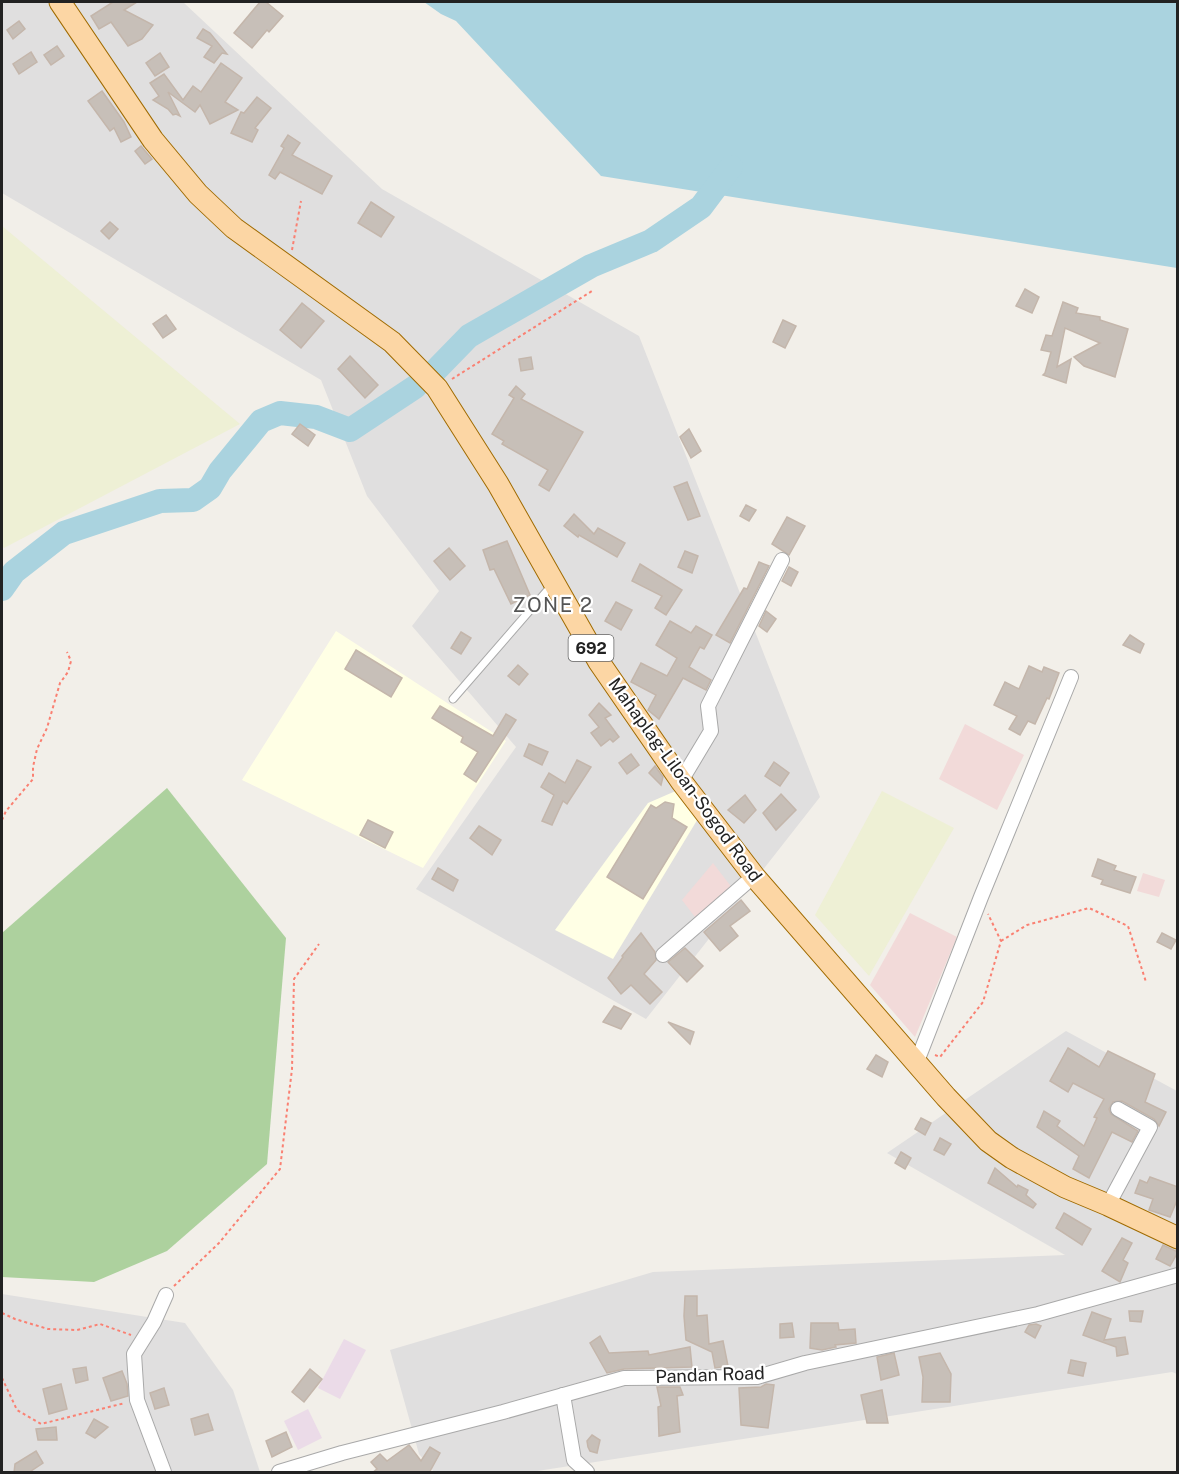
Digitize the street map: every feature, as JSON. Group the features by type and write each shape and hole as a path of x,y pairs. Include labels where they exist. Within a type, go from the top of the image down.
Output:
{"main road":[{"name":"Mahaplag-Liloan-Sogod Road","path":"60,2 153,140 198,194 234,228 392,342 437,388 498,484 599,662 681,781 754,876 919,1056 987,1141 1012,1158 1065,1187 1178,1238"}],"street":[{"path":"681,781 711,731 708,706 782,560"},
{"path":"919,1056 1071,677"},
{"path":"663,955 754,876"},
{"path":"1108,1205 1150,1127 1118,1109"},
{"name":"Pandan Road","path":"279,1473 342,1453 624,1378 758,1377 806,1363 1038,1314 1178,1275"},
{"path":"164,1473 137,1400 134,1354 144,1340 166,1295"},
{"path":"563,1395 574,1460 587,1473"}],"lane":[{"path":"453,699 554,583"}],"path":[{"path":"289,268 301,201"},
{"path":"437,388 592,291"},
{"path":"2,820 6,811 33,778 37,749 47,728 60,683 72,661 67,652"},
{"path":"919,1056 940,1057 983,1002 1001,941 981,897"},
{"path":"1001,941 1027,925 1089,908 1128,926 1146,982"},
{"path":"166,1295 219,1243 280,1169 292,1069 294,979 319,944"},
{"path":"2,1313 48,1329 77,1330 100,1324 144,1340"},
{"path":"2,1378 17,1410 41,1424 137,1400"}],"shaded area":[{"path":"2,2 183,2 382,189 639,336 820,797 646,1019 416,889 516,747 412,626 439,591 367,496 321,380 2,193"},
{"path":"2,226 240,424 4,548 2,546"},
{"path":"336,631 506,741 423,868 242,780"},
{"path":"965,724 1024,755 997,810 939,779"},
{"path":"678,790 699,817 613,959 555,930 648,803"},
{"path":"882,791 954,828 869,976 815,915"},
{"path":"713,863 733,889 698,921 682,900"},
{"path":"1143,873 1165,880 1159,897 1137,891"},
{"path":"910,913 957,937 915,1037 870,985"},
{"path":"1066,1031 1177,1091 1177,1374 1172,1372 531,1472 434,1472 419,1454 390,1350 653,1272 1065,1255 887,1153"},
{"path":"2,1294 185,1323 233,1390 260,1472 2,1472"},
{"path":"344,1339 366,1350 340,1399 318,1388"},
{"path":"308,1409 322,1438 298,1450 284,1421"}],"green space":[{"path":"167,788 286,938 267,1164 167,1251 94,1282 2,1277 2,933"}],"water":[{"path":"424,2 1177,2 1177,268 601,176 456,21"}],"building":[{"path":"113,2 137,2 124,10 153,25 142,39 128,46 111,22 99,29 91,16"},
{"path":"260,2 266,2 283,16 252,48 234,33"},
{"path":"19,21 25,29 13,39 7,30"},
{"path":"203,29 210,33 227,54 222,53 214,63 204,57 212,46 197,38"},
{"path":"57,46 64,56 51,65 44,55"},
{"path":"31,52 37,62 19,74 13,64"},
{"path":"160,53 169,67 155,76 146,63"},
{"path":"221,63 242,78 225,102 238,110 210,124 200,105 195,112 168,92 180,116 173,115 153,100 159,96 150,83 164,74 183,100 193,86 201,92"},
{"path":"102,91 124,122 131,137 121,142 114,128 110,131 88,101"},
{"path":"257,97 271,108 255,128 258,130 252,142 231,133 241,112 244,113"},
{"path":"288,135 300,143 292,155 332,176 322,194 280,172 275,179 269,175 284,148 281,146"},
{"path":"141,146 152,159 145,164 135,151"},
{"path":"371,202 394,217 381,237 358,223"},
{"path":"110,222 118,229 109,239 101,231"},
{"path":"1025,289 1039,297 1032,313 1016,306"},
{"path":"1063,302 1078,308 1076,313 1100,317 1100,320 1128,329 1115,377 1084,366 1074,357 1100,343 1065,328 1057,367 1071,359 1066,383 1043,375 1051,352 1041,350 1046,335 1052,336"},
{"path":"302,303 324,321 301,348 280,330"},
{"path":"166,315 176,329 163,338 153,324"},
{"path":"783,320 796,326 785,348 773,342"},
{"path":"350,356 378,385 365,398 338,369"},
{"path":"531,357 533,369 521,371 519,359"},
{"path":"516,386 525,394 521,399 583,432 549,491 539,485 548,470 502,444 504,441 492,434 514,398 509,395"},
{"path":"300,424 315,435 308,446 292,434"},
{"path":"689,429 701,451 691,458 680,437"},
{"path":"687,482 700,516 688,520 674,487"},
{"path":"746,505 756,510 749,521 740,516"},
{"path":"574,514 594,534 598,528 625,543 617,557 579,535 578,537 564,526"},
{"path":"787,517 805,526 789,555 772,544"},
{"path":"507,541 530,595 511,604 494,569 490,570 483,550"},
{"path":"449,548 465,566 450,580 434,561"},
{"path":"685,551 698,556 692,573 678,567"},
{"path":"759,562 769,566 730,643 716,635 744,588 747,589"},
{"path":"640,564 682,590 666,615 655,608 662,596 632,581"},
{"path":"789,567 798,572 791,586 782,581"},
{"path":"616,602 632,610 621,630 605,621"},
{"path":"766,611 776,619 767,632 759,626"},
{"path":"670,621 691,633 696,626 712,635 704,649 700,647 689,667 711,680 706,690 683,678 659,719 648,710 656,695 631,682 641,663 667,676 677,658 656,645"},
{"path":"461,632 471,638 461,654 451,648"},
{"path":"1130,635 1144,644 1140,653 1123,645"},
{"path":"356,650 402,678 391,697 345,669"},
{"path":"518,665 528,674 519,685 508,676"},
{"path":"1029,666 1042,672 1044,667 1059,673 1049,699 1047,698 1035,724 1028,721 1020,735 1009,729 1017,716 994,705 1005,682 1019,689"},
{"path":"599,703 611,715 605,718 619,737 613,742 610,739 601,746 591,733 599,727 589,715"},
{"path":"440,706 493,736 506,714 516,720 476,782 464,774 478,752 461,742 463,737 432,718"},
{"path":"529,744 548,752 542,765 524,756"},
{"path":"631,754 639,765 627,774 619,763"},
{"path":"577,760 591,767 567,804 563,801 552,825 542,821 554,795 541,787 549,773 565,783"},
{"path":"774,762 789,773 780,786 765,776"},
{"path":"655,766 663,777 661,785 649,773"},
{"path":"781,794 796,810 776,830 763,813"},
{"path":"745,795 756,810 744,823 728,810"},
{"path":"665,802 674,804 672,818 687,827 643,899 607,877 651,805 656,808"},
{"path":"368,820 393,832 385,848 360,835"},
{"path":"479,826 501,840 492,855 470,838"},
{"path":"1098,859 1116,866 1114,870 1136,877 1130,893 1101,884 1103,880 1092,876"},
{"path":"438,868 458,880 453,891 432,879"},
{"path":"741,900 750,911 730,926 738,936 720,951 704,932"},
{"path":"641,933 655,952 656,960 644,974 662,992 650,1004 631,985 621,994 608,978"},
{"path":"1162,933 1176,940 1171,949 1157,942"},
{"path":"685,948 703,966 687,982 668,962"},
{"path":"614,1006 631,1014 621,1029 603,1022"},
{"path":"668,1022 694,1032 690,1044"},
{"path":"1068,1048 1099,1067 1108,1051 1155,1074 1145,1102 1166,1112 1159,1126 1154,1119 1122,1101 1113,1102 1109,1109 1111,1114 1138,1131 1132,1142 1112,1132 1089,1178 1073,1169 1079,1156 1037,1127 1044,1111 1060,1121 1057,1126 1084,1146 1097,1118 1094,1117 1104,1099 1073,1083 1068,1092 1050,1081"},
{"path":"876,1055 888,1062 882,1077 867,1069"},
{"path":"921,1118 931,1123 925,1135 915,1129"},
{"path":"940,1138 951,1144 944,1155 934,1150"},
{"path":"901,1152 911,1158 905,1169 895,1163"},
{"path":"995,1168 1017,1187 1018,1185 1028,1190 1026,1195 1036,1204 1033,1208 988,1183"},
{"path":"1150,1177 1178,1187 1178,1198 1170,1217 1149,1210 1153,1199 1135,1193 1140,1180 1147,1183"},
{"path":"1064,1213 1091,1229 1082,1245 1056,1228"},
{"path":"1122,1238 1132,1243 1123,1260 1128,1263 1120,1282 1102,1271"},
{"path":"1163,1245 1178,1252 1170,1266 1156,1259"},
{"path":"685,1296 697,1296 697,1316 707,1315 709,1344 723,1341 728,1366 715,1368 712,1352 686,1340"},
{"path":"1129,1311 1143,1311 1141,1322 1130,1321"},
{"path":"1092,1312 1111,1319 1104,1340 1125,1337 1128,1354 1117,1356 1116,1347 1083,1335"},
{"path":"792,1323 794,1337 780,1338 780,1324"},
{"path":"811,1323 838,1323 839,1330 855,1329 856,1343 835,1345 836,1347 822,1350 810,1348"},
{"path":"1029,1325 1041,1326 1035,1338 1025,1332"},
{"path":"600,1336 609,1353 648,1351 649,1355 690,1347 692,1367 624,1369 607,1373 590,1343"},
{"path":"894,1353 899,1375 881,1380 877,1357"},
{"path":"940,1353 951,1374 950,1402 922,1402 923,1377 919,1357"},
{"path":"1071,1360 1086,1363 1083,1376 1068,1373"},
{"path":"86,1367 88,1380 76,1383 73,1369"},
{"path":"310,1369 322,1379 304,1402 292,1392"},
{"path":"122,1371 127,1384 128,1396 111,1401 103,1378"},
{"path":"61,1384 67,1409 49,1414 43,1389"},
{"path":"766,1384 774,1385 768,1428 741,1425 739,1388 761,1387"},
{"path":"657,1387 680,1387 683,1395 677,1396 680,1432 659,1436 658,1407 661,1406"},
{"path":"164,1388 169,1405 155,1409 150,1393"},
{"path":"882,1390 888,1423 867,1423 861,1395"},
{"path":"208,1414 213,1430 195,1435 191,1419"},
{"path":"94,1419 108,1427 95,1438 86,1433"},
{"path":"56,1427 57,1440 38,1440 36,1429"},
{"path":"286,1432 292,1447 272,1457 266,1441"},
{"path":"592,1435 600,1440 597,1453 590,1451 588,1447 587,1441"},
{"path":"409,1445 421,1461 430,1447 440,1453 429,1473 372,1473 377,1469 371,1462 380,1454 387,1461"},
{"path":"36,1451 43,1463 28,1473 14,1473 15,1464"}],"waterway":[{"path":"434,372 469,336 591,266 651,241 701,207 731,167"},
{"path":"2,589 14,572 64,533 160,501 193,500 210,488 220,471 261,421 280,413 316,417 350,430 415,387"}],"district":[{"name":"ZONE 2","path":"553,605"}]}
